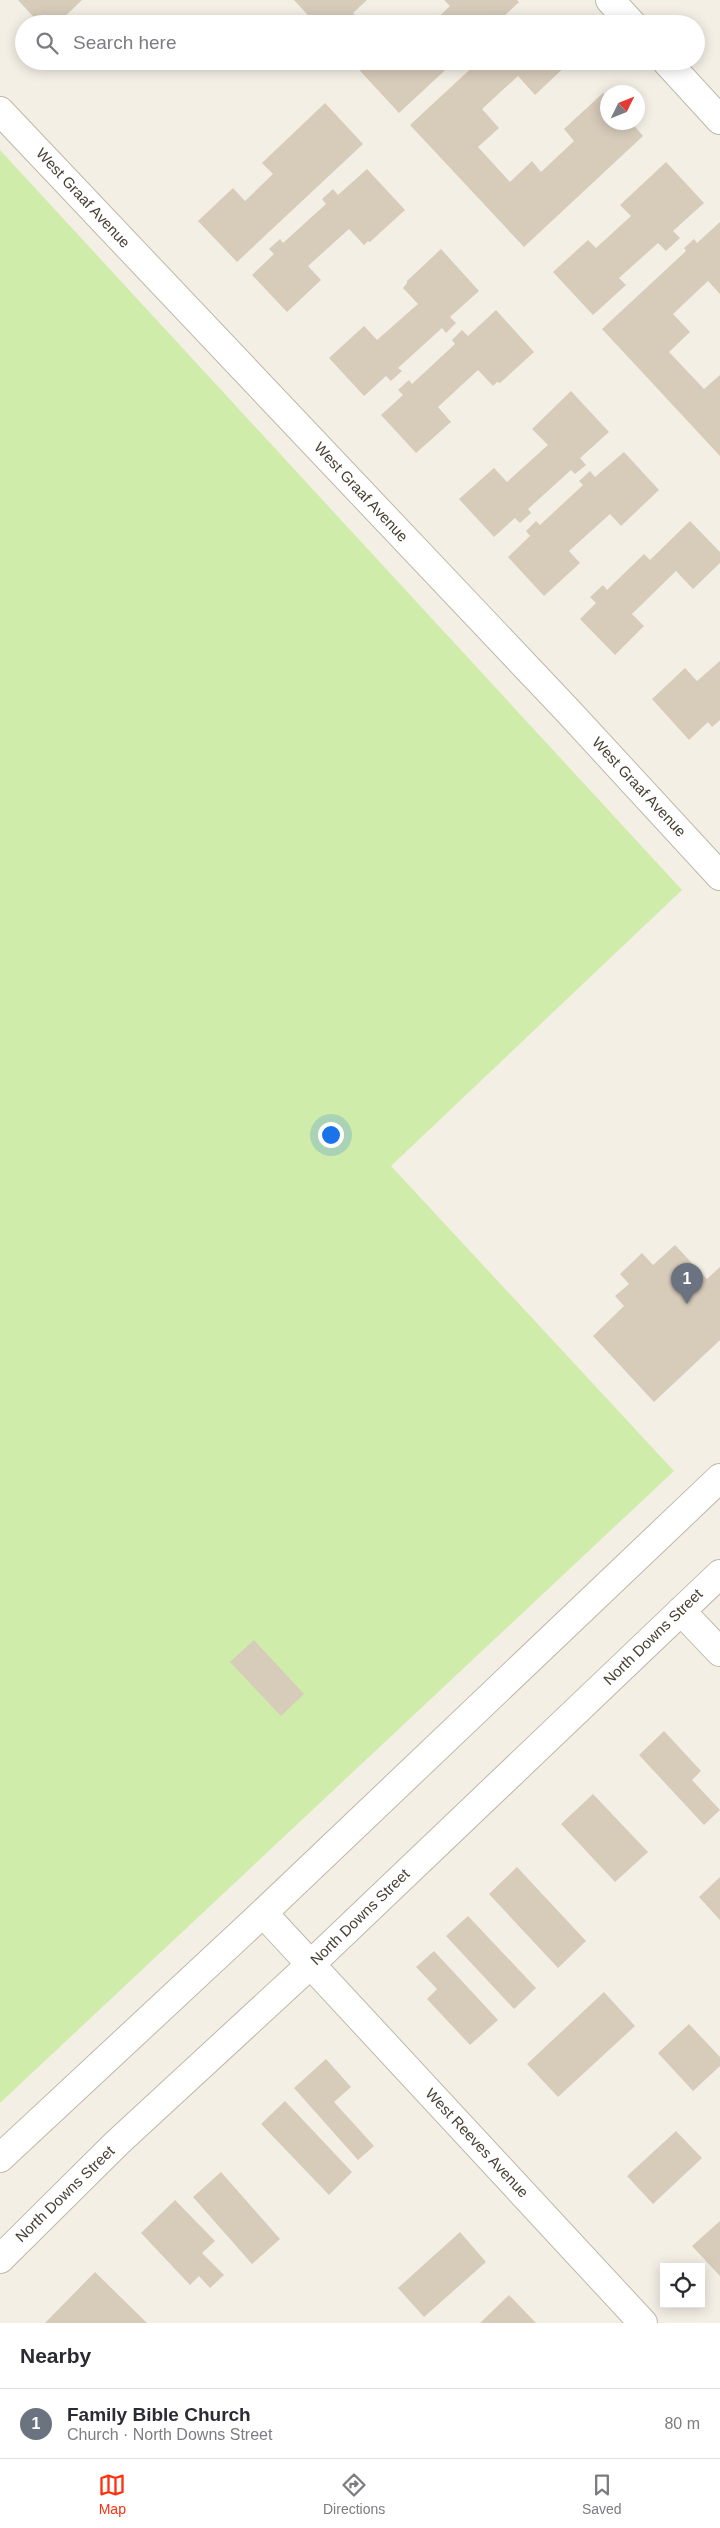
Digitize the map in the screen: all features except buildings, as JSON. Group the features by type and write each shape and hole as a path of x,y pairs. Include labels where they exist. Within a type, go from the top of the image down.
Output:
{"street":[{"path":"610,0 624,15"},
{"path":"674,70 720,120"},
{"name":"West Graaf Avenue","path":"0,110 568,710 720,876"},
{"path":"0,2158 263,1913 720,1478"},
{"name":"North Downs Street","path":"0,2258 117,2143 311,1964 720,1574"},
{"path":"681,1610 720,1652"},
{"name":"West Reeves Avenue","path":"263,1913 643,2323"}],"green space":[{"path":"0,150 682,890 391,1166 674,1471 0,2103"}],"place":[{"name":"Family Bible Church","path":"687,1304"}]}
